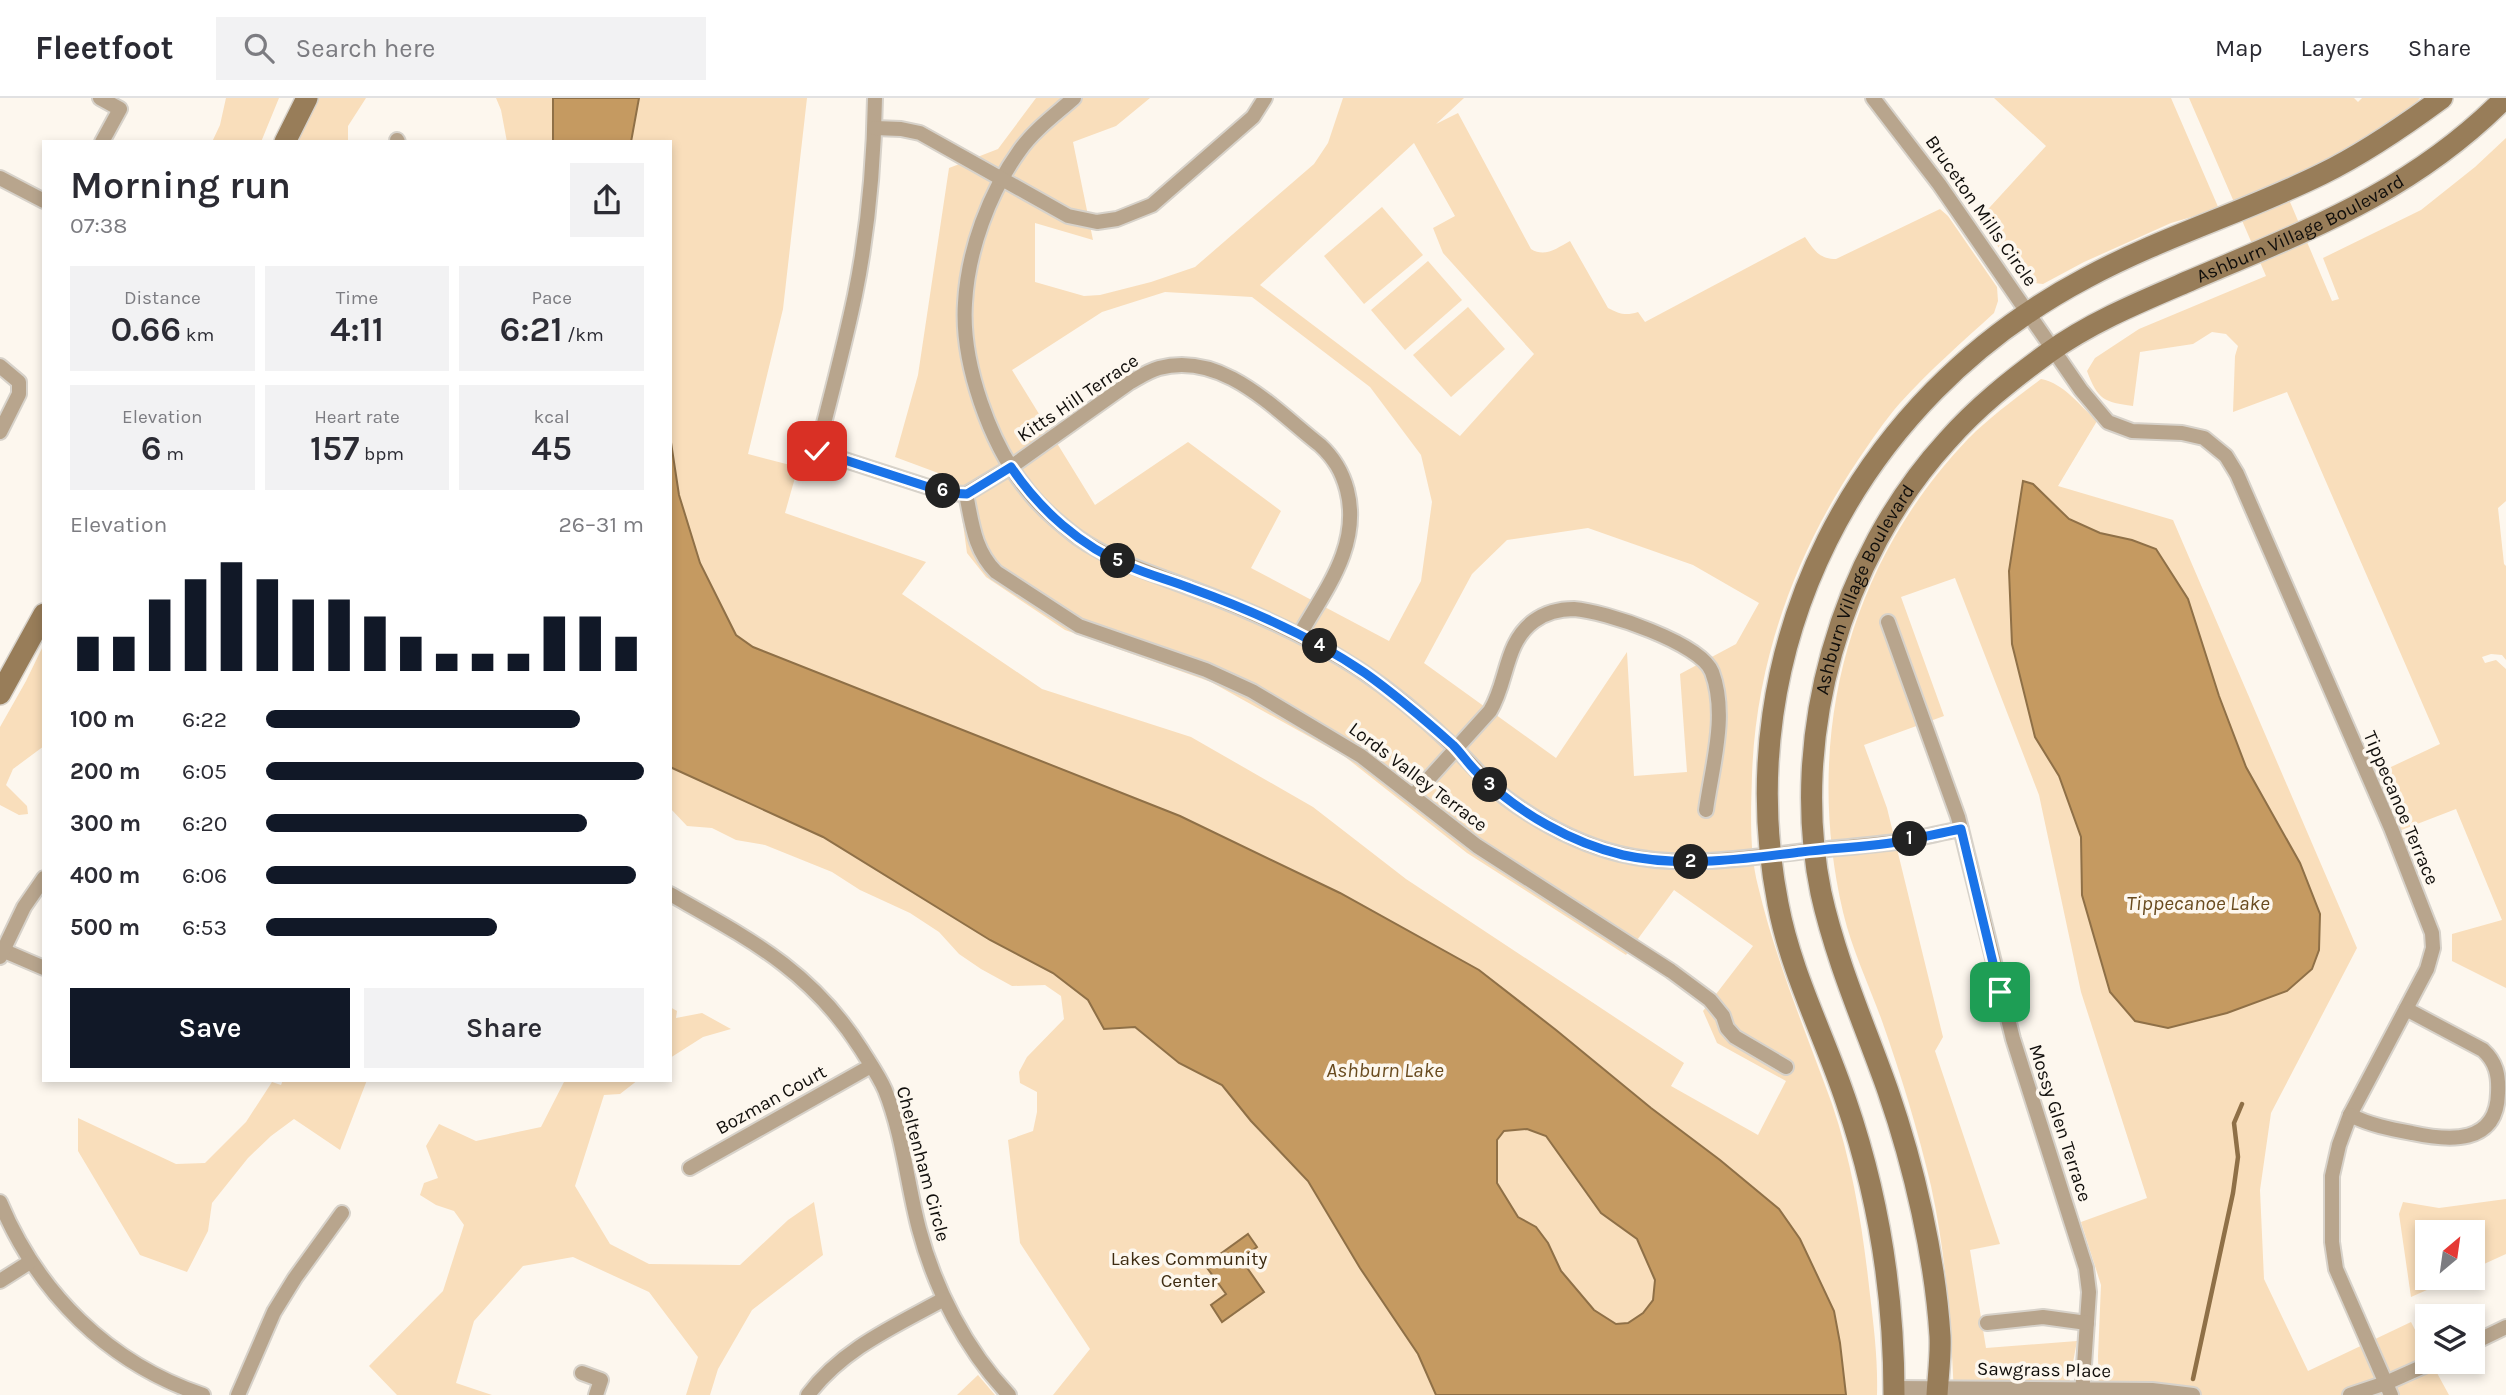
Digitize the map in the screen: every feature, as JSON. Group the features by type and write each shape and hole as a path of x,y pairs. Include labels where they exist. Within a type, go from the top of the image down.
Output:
{"main road":[{"path":"286,140 307,98"},
{"path":"1894,1392 1893,1342 1882,1244 1873,1196 1846,1101 1798,981 1779,907 1770,855 1769,755 1781,679 1802,603 1832,529 1849,497 1870,467 1921,403 1969,356 2028,312 2089,276 2159,243 2297,186 2361,153 2442,98"},
{"name":"Ashburn Village Boulevard","path":"1938,1391 1940,1339 1917,1193 1889,1095 1822,896 1814,850 1813,795 1818,721 1833,646 1859,576 1889,520 1945,443 1979,407 2052,350 2112,314 2366,203 2413,175 2488,116 2505,98"},
{"path":"0,694 42,618"}],"street":[{"path":"100,98 120,109 103,140"},
{"path":"875,98 875,128 865,234 855,295 817,451 947,493 967,494"},
{"path":"1074,98 1022,148 1002,180 983,222 970,262 964,305 971,369 987,418 1011,467 1026,489 1042,507 1077,536 1128,566 1190,588 1300,634 1389,691 1456,748 1481,777 1506,798 1538,819 1597,848 1633,857 1682,862 1710,861 1896,842 1961,829"},
{"path":"875,128 920,133 1068,216 1097,222 1117,219 1152,205 1252,117 1265,98"},
{"name":"Bruceton Mills Circle","path":"1873,98 1939,184 2052,350"},
{"path":"0,178 42,200"},
{"name":"Tippecanoe Terrace","path":"2052,350 2108,422 2132,432 2182,433 2204,438 2227,456 2390,828 2431,933 2431,960 2350,1115 2332,1176 2333,1253 2342,1284 2389,1389"},
{"name":"Kitts Hill Terrace","path":"967,494 1011,467 1129,383 1159,368 1190,365 1207,367 1240,381 1332,456 1344,478 1350,502 1351,523 1346,550 1300,634"},
{"path":"0,366 19,382 19,394 0,432"},
{"name":"Lords Valley Terrace","path":"967,494 975,542 987,564 996,572 1057,614 1090,631 1206,670 1241,685 1346,745 1477,846 1671,971 1710,1000 1735,1037 1786,1067"},
{"path":"1414,795 1494,704 1510,652 1533,621 1551,612 1572,609 1593,611 1683,644 1698,654 1710,667 1719,711 1706,810"},
{"name":"Mossy Glen Terrace","path":"1888,622 1961,829 2006,1016 2086,1268 2089,1292 2082,1393"},
{"path":"42,881 24,907 1,953 42,967"},
{"name":"Cheltenham Circle","path":"672,895 766,950 795,971 845,1024 884,1088 904,1153 919,1227 929,1262 944,1298 967,1340 994,1379 1009,1395"},
{"path":"2350,1115 2372,1125 2444,1139 2477,1133 2494,1115 2498,1103 2499,1081 2491,1058 2483,1050 2406,1009"},
{"name":"Bozman Court","path":"690,1168 871,1066"},
{"path":"0,1202 30,1262 61,1302 99,1338 131,1362 203,1395"},
{"path":"238,1395 274,1312 342,1213"},
{"path":"0,1281 30,1262"},
{"path":"808,1395 836,1363 855,1349 944,1298"},
{"path":"1987,1323 2043,1317 2087,1323"},
{"path":"2485,1337 2506,1327"},
{"path":"582,1373 601,1380 596,1395"},
{"path":"2350,1395 2389,1389 2415,1373"},
{"name":"Sawgrass Place","path":"1894,1392 2082,1393 2152,1390 2193,1395"}],"green space":[{"path":"226,98 279,98 262,140 213,140 220,125"},
{"path":"318,98 366,98 348,126 348,140 298,140"},
{"path":"496,98 553,98 553,140 507,140"},
{"path":"639,98 807,98 783,309 748,454 798,467 785,513 926,562 902,594 1042,689 1191,737 1313,807 1406,879 1684,1063 1671,1086 1758,1135 1786,1081 1717,1043 1703,1011 1753,946 1674,890 1626,955 1467,853 1344,756 1211,682 1065,630 986,577 967,553 957,480 895,457 918,375 949,168 998,149 1036,98 1150,98 1116,126 1073,142 1093,240 1035,223 1035,282 1084,296 1100,295 1195,267 1314,164 1328,143 1343,98 1464,98 1436,124 1458,113 1531,249 1546,252 1570,241 1608,308 1623,314 1638,312 1645,322 1805,237 1821,255 1836,259 1940,209 1948,216 1997,287 1998,301 1994,313 1934,368 1894,410 1858,460 1815,533 1783,610 1771,650 1761,691 1752,775 1752,845 1758,886 1782,969 1832,1104 1856,1198 1874,1332 1877,1395 1846,1395 1834,1311 1800,1239 1779,1209 1479,970 1340,893 1180,816 753,647 736,635 727,621 700,563 679,495 672,449 672,140 631,140","holes":["1414,143 1455,216 1433,228 1443,253 1534,354 1460,436 1260,285","1165,292 1252,297 1370,387 1421,455 1432,502 1421,581 1389,641 1251,568 1281,511 1188,442 1095,505 1012,370 1102,312","1588,528 1693,565 1759,603 1736,644 1680,674 1687,772 1634,776 1627,652 1556,758 1424,663 1472,574 1507,540"]},
{"path":"1994,98 2171,98 2219,209 2171,223 2084,262 2043,284 2027,282 2019,277 1979,219 2046,146"},
{"path":"2189,98 2354,98 2358,102 2362,98 2420,98 2402,120 2354,151 2282,183 2332,301 2339,299 2323,258 2421,210 2506,138 2506,501 2498,508 2506,566 2506,660 2502,655 2482,657 2485,663 2496,660 2506,669 2506,988 2452,961 2452,934 2502,920 2456,809 2399,831 2376,774 2440,744 2287,392 2233,412 2235,356 2238,346 2226,334 2212,332 2193,344 2140,352 2133,406 2103,398 2087,371 2095,358 2139,329 2266,276"},
{"path":"1382,207 1423,255 1364,304 1324,256"},
{"path":"1428,261 1462,300 1405,350 1371,310"},
{"path":"1468,307 1505,349 1451,397 1413,355"},
{"path":"2041,379 2057,385 2097,421 2058,486 2173,520 2357,948 2271,1113 2260,1190 2264,1279 2308,1371 2411,1322 2415,1330 2415,1374 2438,1374 2449,1395 2099,1395 2101,1285 2081,1222 2147,1198 2081,992 2039,795 1955,578 1901,597 1944,716 1864,745 1887,808 1943,1037 1935,1051 2000,1244 1970,1250 1986,1348 2077,1341 2067,1395 1954,1395 1947,1290 1931,1186 1902,1082 1843,912 1832,848 1828,784 1833,721 1845,659 1864,600 1891,543 1926,489 1968,439","holes":["2033,484 2069,519 2100,533 2132,540 2219,696 2246,767 2300,863 2320,914 2287,991 2227,1013 2168,1028 2082,895 2081,837 2059,776 2035,737"]},
{"path":"42,648 42,747 13,769 6,785 27,806 28,814 19,815 0,805 0,727"},
{"name":"Lakes Community Center","path":"672,768 823,837 990,940 1053,973 1088,1000 1104,1029 1135,1027 1179,1063 1222,1085 1251,1121 1308,1181 1360,1268 1418,1354 1436,1395 1053,1395 1090,1349 1020,1243 1008,1140 1033,1131 1037,1092 1020,1083 1019,1072 1027,1057 1064,1019 1061,996 1045,985 1012,986 959,954 939,932 910,913 860,890 832,872 765,845 736,840 712,828 687,826 672,810"},
{"path":"672,1008 677,1011 676,1018 702,1013 731,1029 703,1037 672,1057"},
{"path":"272,1082 281,1085 282,1082 366,1082 340,1150 294,1119 248,1158 212,1203 208,1231 187,1272 140,1255 78,1151 78,1118 176,1164 205,1163 246,1122"},
{"path":"564,1082 635,1082 620,1094 604,1095 575,1186 610,1244 649,1264 740,1265 788,1220 814,1202 823,1255 752,1310 718,1369 710,1395 686,1395 698,1357 649,1292 573,1257 523,1266 474,1321 456,1383 492,1395 397,1395 369,1366 443,1291 464,1225 454,1211 436,1205 420,1195 424,1183 438,1178 426,1146 439,1124 476,1141 541,1127"},
{"path":"1527,1129 1546,1136 1601,1213 1637,1239 1655,1280 1653,1300 1643,1313 1628,1323 1616,1324 1594,1310 1561,1271 1548,1243 1536,1228 1518,1217 1497,1183 1497,1140 1504,1131"},
{"path":"2506,1199 2506,1254 2485,1264 2485,1220 2415,1220 2415,1290 2427,1290 2411,1297 2399,1214 2403,1202 2439,1208"},
{"path":"978,1375 995,1395 957,1395"}],"water":[{"path":"553,98 639,98 631,140 553,140"},
{"name":"Ashburn Lake","path":"672,449 679,495 700,563 736,635 753,647 1180,816 1340,893 1479,970 1779,1209 1800,1239 1834,1311 1846,1395 1436,1395 1418,1354 1360,1268 1308,1181 1251,1121 1222,1085 1179,1063 1135,1027 1104,1029 1088,1000 1053,973 990,940 823,837 672,768","holes":["1527,1129 1546,1136 1601,1213 1637,1239 1655,1280 1653,1300 1643,1313 1628,1323 1616,1324 1594,1310 1561,1271 1548,1243 1536,1227 1518,1217 1497,1183 1497,1140 1504,1131"]},
{"name":"Tippecanoe Lake","path":"2023,481 2033,484 2069,519 2100,533 2156,549 2188,599 2219,696 2246,767 2300,863 2320,914 2319,950 2312,969 2287,991 2227,1013 2168,1028 2135,1021 2110,992 2082,895 2081,837 2059,776 2035,737 2012,644 2009,571"},
{"path":"1248,1234 1257,1247 1241,1259 1264,1292 1222,1322 1211,1305 1226,1294 1205,1265"}],"waterway":[{"path":"2193,1379 2233,1193 2238,1157 2234,1123 2242,1104"}],"route":[{"path":"817,451 947,493 967,494 1011,467 1042,507 1077,536 1106,555 1262,617 1328,650 1389,691 1428,723 1456,748 1481,777 1506,798 1538,819 1597,848 1653,860 1710,861 1896,842 1961,829 2000,992"}]}
